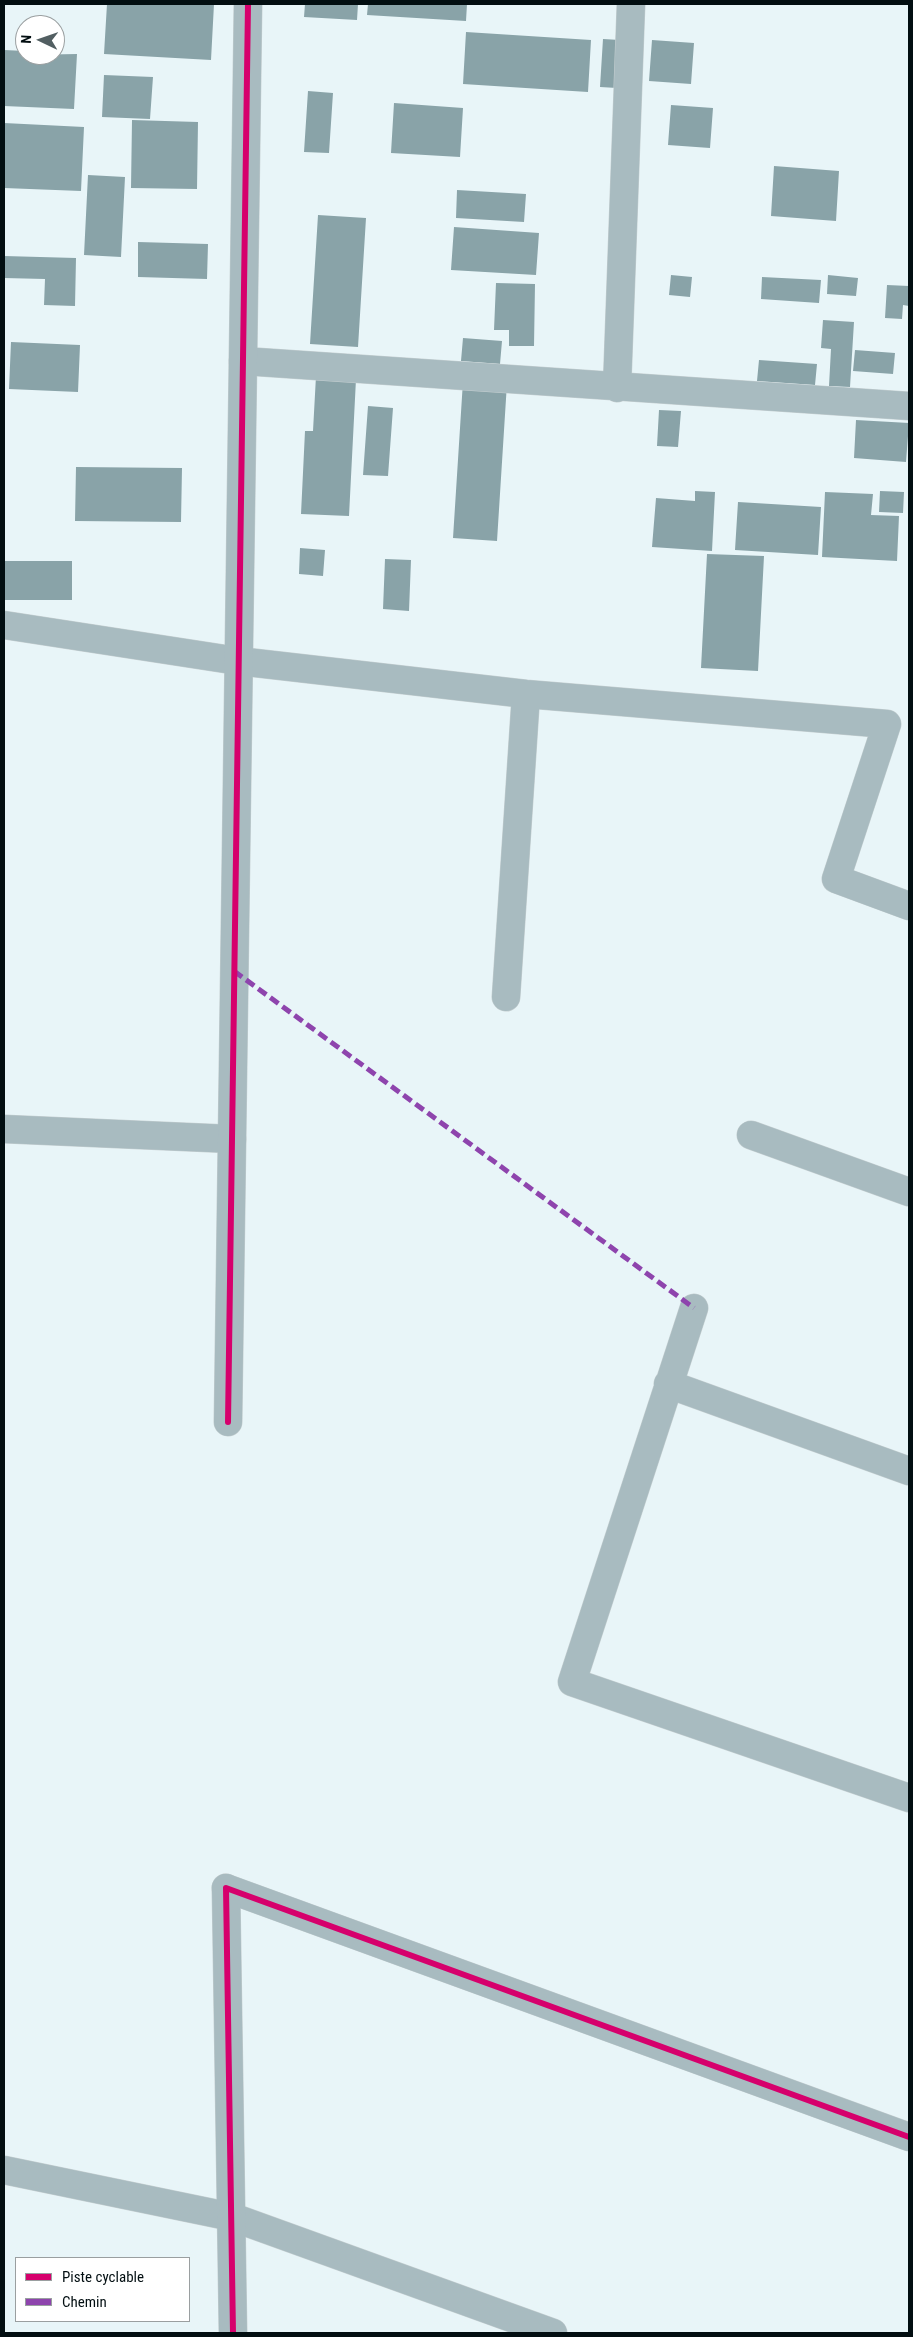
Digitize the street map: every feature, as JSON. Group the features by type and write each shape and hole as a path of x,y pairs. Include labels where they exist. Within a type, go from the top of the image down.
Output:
{"street":[{"path":"228,1422 248,4"},
{"path":"617,388 631,4"},
{"path":"243,360 617,388 909,406"},
{"path":"4,624 238,661 526,694 887,724 836,879 909,906"},
{"path":"506,997 526,694"},
{"path":"4,1129 232,1139"},
{"path":"751,1135 909,1192"},
{"path":"694,1308 572,1682 909,1798"},
{"path":"668,1384 909,1471"},
{"path":"233,2333 226,1888 909,2137"},
{"path":"4,2170 232,2217 553,2333"}],"building":[{"path":"107,4 214,4 211,60 104,54"},
{"path":"305,4 358,4 357,20 304,17"},
{"path":"368,4 467,4 466,21 367,15"},
{"path":"466,32 591,40 588,92 463,84"},
{"path":"603,39 620,40 617,88 600,87"},
{"path":"652,40 694,43 691,84 649,81"},
{"path":"4,50 15,51 15,65 65,65 65,54 77,54 74,109 4,106"},
{"path":"104,75 153,77 150,119 102,117"},
{"path":"308,91 333,93 329,153 304,152"},
{"path":"394,103 463,108 460,157 391,153"},
{"path":"671,105 713,108 710,148 668,145"},
{"path":"132,120 198,122 197,189 131,188"},
{"path":"4,123 84,127 81,191 4,188"},
{"path":"774,166 839,171 836,221 771,216"},
{"path":"88,175 125,177 121,257 84,255"},
{"path":"457,190 526,194 524,222 456,218"},
{"path":"318,215 366,218 358,347 310,344"},
{"path":"454,227 539,233 536,275 451,270"},
{"path":"138,242 208,244 207,279 138,277"},
{"path":"4,256 76,258 75,306 44,305 45,279 4,278"},
{"path":"671,275 692,277 690,297 669,295"},
{"path":"828,275 858,278 856,296 827,294"},
{"path":"762,277 821,280 819,303 761,299"},
{"path":"496,283 535,284 534,346 509,346 509,330 494,330"},
{"path":"887,285 909,286 909,306 903,305 902,319 885,318"},
{"path":"823,320 854,322 850,387 829,386 831,349 821,348"},
{"path":"463,338 502,341 500,364 461,361"},
{"path":"11,342 80,345 78,392 9,389"},
{"path":"855,350 895,353 893,374 853,371"},
{"path":"759,360 817,364 815,385 757,381"},
{"path":"316,376 356,379 349,516 301,514 305,431 313,431"},
{"path":"463,381 507,383 497,541 453,538"},
{"path":"368,406 393,408 388,476 363,475"},
{"path":"659,410 681,411 678,447 657,446"},
{"path":"856,420 909,423 906,462 854,458"},
{"path":"76,467 182,468 181,522 75,521"},
{"path":"695,491 715,492 712,551 652,547 656,498 695,501"},
{"path":"880,491 904,492 903,513 879,512"},
{"path":"825,492 873,494 871,515 899,516 897,561 822,557"},
{"path":"738,502 821,507 818,555 735,550"},
{"path":"300,548 325,550 323,576 299,574"},
{"path":"707,554 764,556 758,671 701,668"},
{"path":"385,559 411,560 409,611 383,609"},
{"path":"4,561 72,561 72,600 4,600"}],"marked path":[{"path":"234,971 694,1308"}],"cycle path":[{"path":"228,1422 248,4"},
{"path":"233,2333 226,1888 909,2137"}]}
